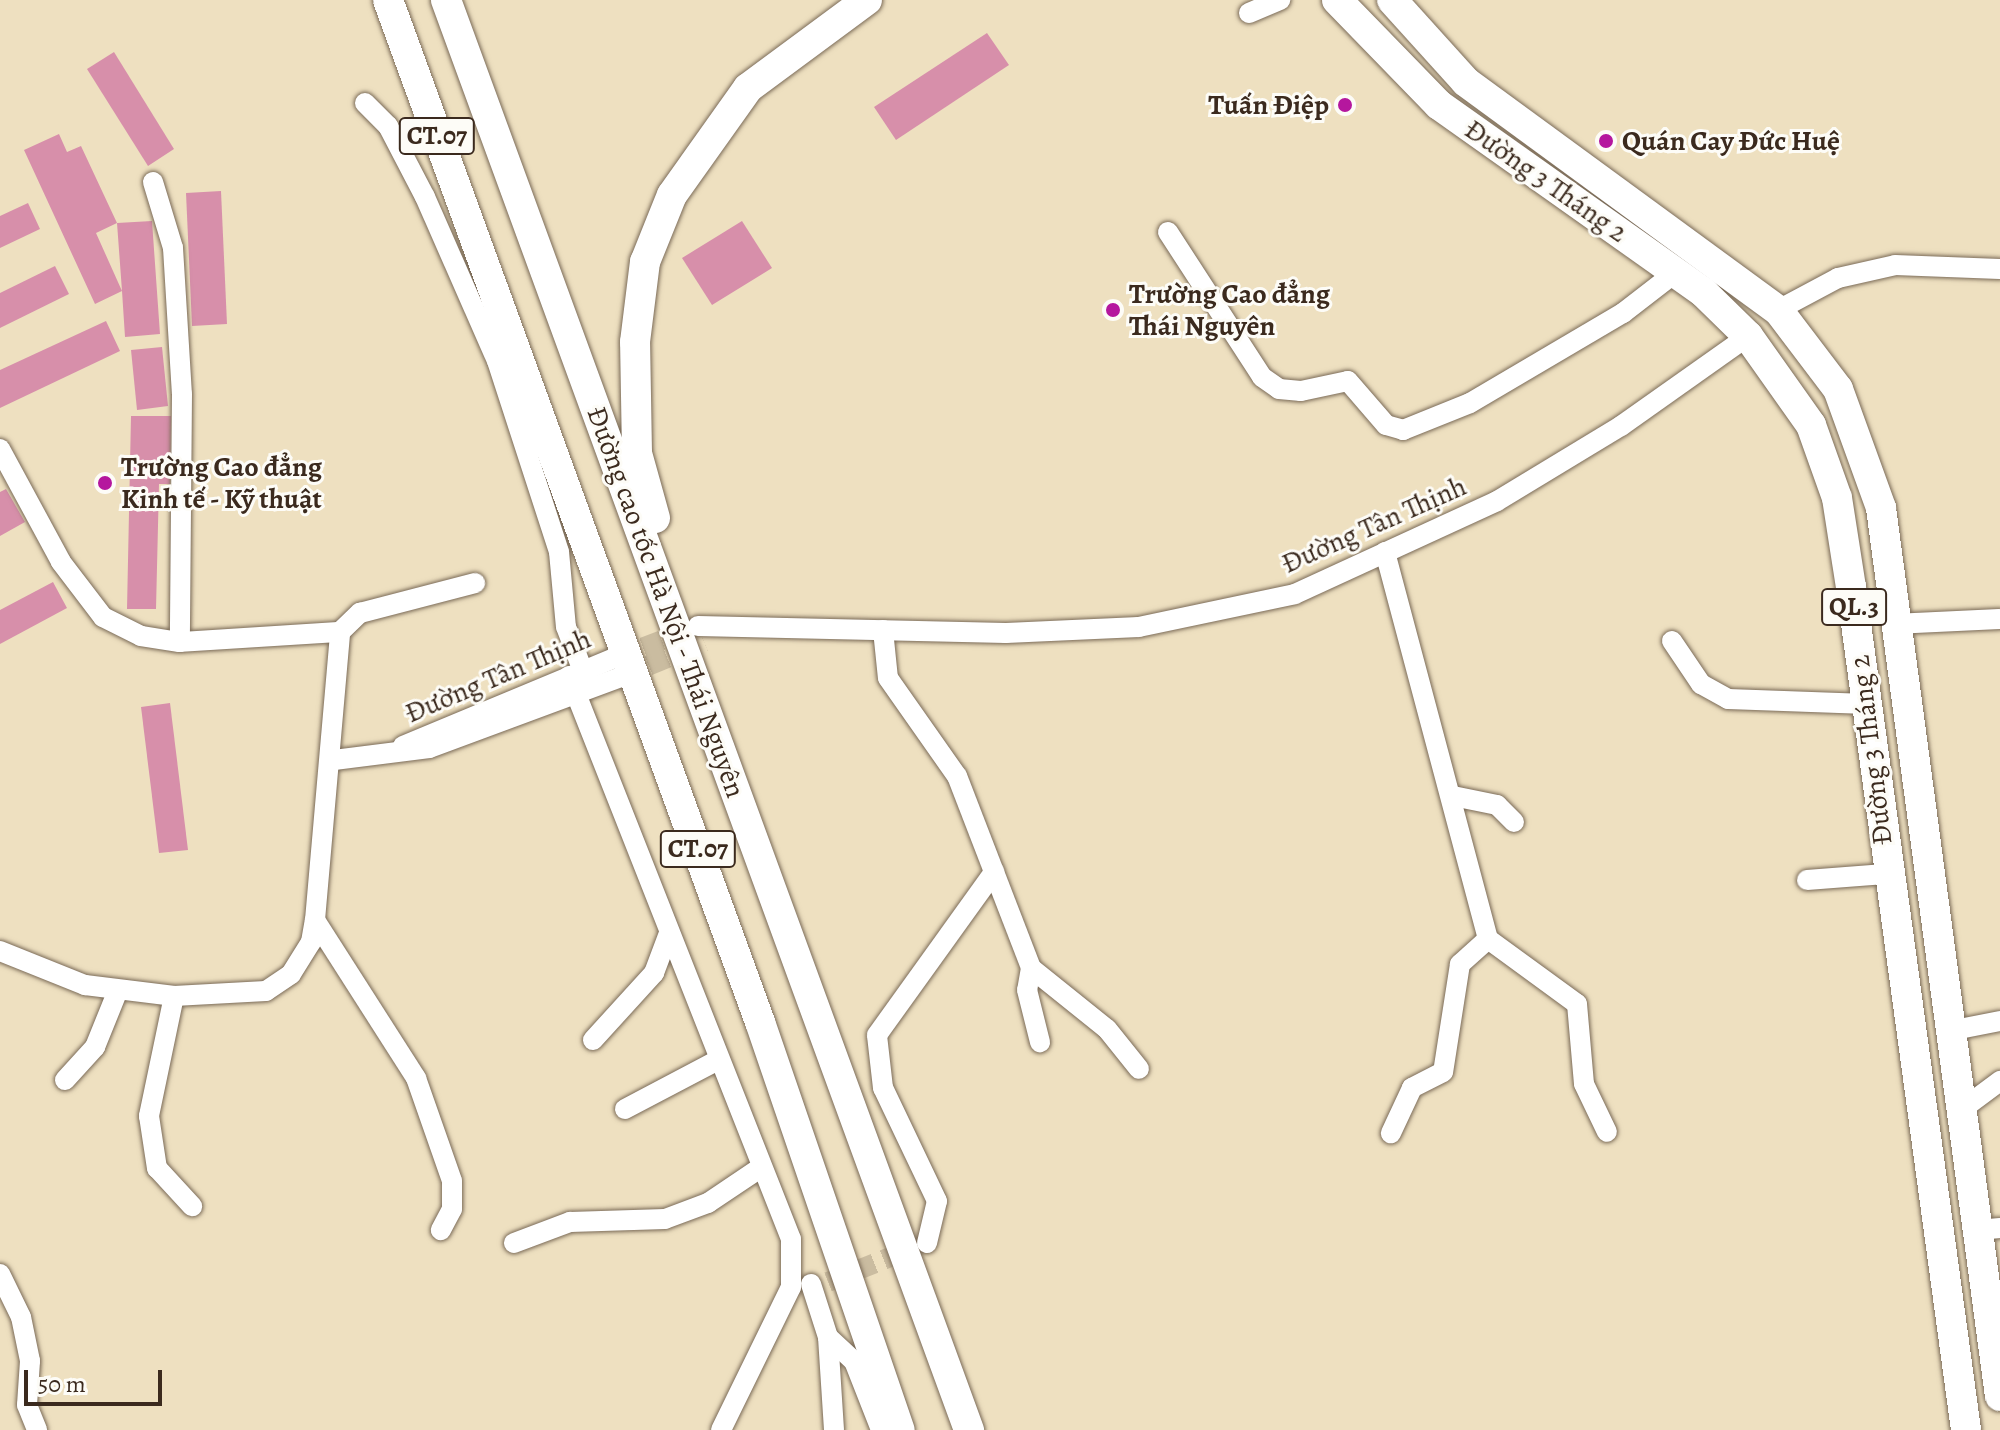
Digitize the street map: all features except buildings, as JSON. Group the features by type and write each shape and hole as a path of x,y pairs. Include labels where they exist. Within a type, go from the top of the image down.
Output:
{"highway":[{"path":"371,0 487,272"},
{"name":"Đường cao tốc Hà Nội - Thái Nguyên","path":"388,0 760,1022 900,1430"},
{"name":"Đường cao tốc Hà Nội - Thái Nguyên","path":"446,0 969,1430"},
{"path":"812,1004 744,767 637,453 635,342 645,262 692,161 748,88 867,0"},
{"name":"Đường 3 Tháng 2","path":"1337,0 1439,105 1676,272 1748,336 1811,425 1837,498 1851,587 1885,874 1966,1430"},
{"name":"Đường 3 Tháng 2","path":"1392,0 1466,82 1778,310 1824,365 1863,451 1881,508 1886,580 1949,1031 1961,1110 1989,1229 2000,1396"},
{"path":"1851,587 1886,580"}],"street":[{"path":"1249,13 1280,0"},
{"path":"365,103 388,126 425,197 497,361 559,552 566,627 576,681 669,933 828,1337 834,1430"},
{"path":"153,182 173,248 182,379 180,642"},
{"path":"1168,232 1262,377 1279,389 1301,391 1348,381 1386,425 1403,430 1483,395 1623,313 1676,272"},
{"path":"1778,310 1838,278 1895,265 2000,269"},
{"name":"Đường Tân Thịnh","path":"701,635 735,627 883,630 1139,627 1295,594 1522,486 1748,336"},
{"path":"0,449 61,562 103,617 141,636 180,642 340,632 360,613 475,583"},
{"path":"1385,552 1453,796 1488,939 1577,1004 1584,1084 1607,1132"},
{"path":"1893,624 2000,619"},
{"path":"883,630 888,678 957,776 1031,968 1107,1029 1139,1069"},
{"path":"0,951 118,990 174,996 266,991 291,974 311,942 315,920 334,760 340,632"},
{"path":"1672,641 1701,684 1728,699 1867,704"},
{"name":"Đường Tân Thịnh","path":"334,760 403,746 429,748 576,681 618,668"},
{"path":"1453,796 1497,805 1514,822"},
{"path":"927,1243 937,1201 883,1088 877,1035 994,872"},
{"path":"1807,880 1885,874"},
{"path":"315,920 416,1078 452,1181 452,1209 441,1230"},
{"path":"593,1040 629,1008 654,973 669,933"},
{"path":"1391,1133 1412,1088 1443,1072 1460,964 1488,939"},
{"path":"1031,968 1027,990 1040,1042"},
{"path":"65,1080 95,1047 118,990"},
{"path":"174,996 149,1116 157,1168 192,1206"},
{"path":"1949,1031 2000,1021"},
{"path":"625,1109 718,1060"},
{"path":"1961,1110 2000,1081"},
{"path":"514,1243 570,1222 665,1219 708,1203 760,1168"},
{"path":"0,1274 21,1317 30,1361 27,1405 37,1430"},
{"path":"721,1430 810,1285"},
{"path":"828,1337 854,1361 881,1430"}],"tunnel":[{"path":"615,658 686,631"},
{"path":"621,677 704,643"},
{"path":"828,1282 913,1248"}],"place":[{"name":"Tuấn Điệp","path":"1345,105"},
{"name":"Quán Cay Đức Huệ","path":"1606,141"},
{"name":"Trường Cao đẳng Thái Nguyên","path":"1113,310"},
{"name":"Trường Cao đẳng Kinh tế - Kỹ thuật","path":"105,483"}]}
